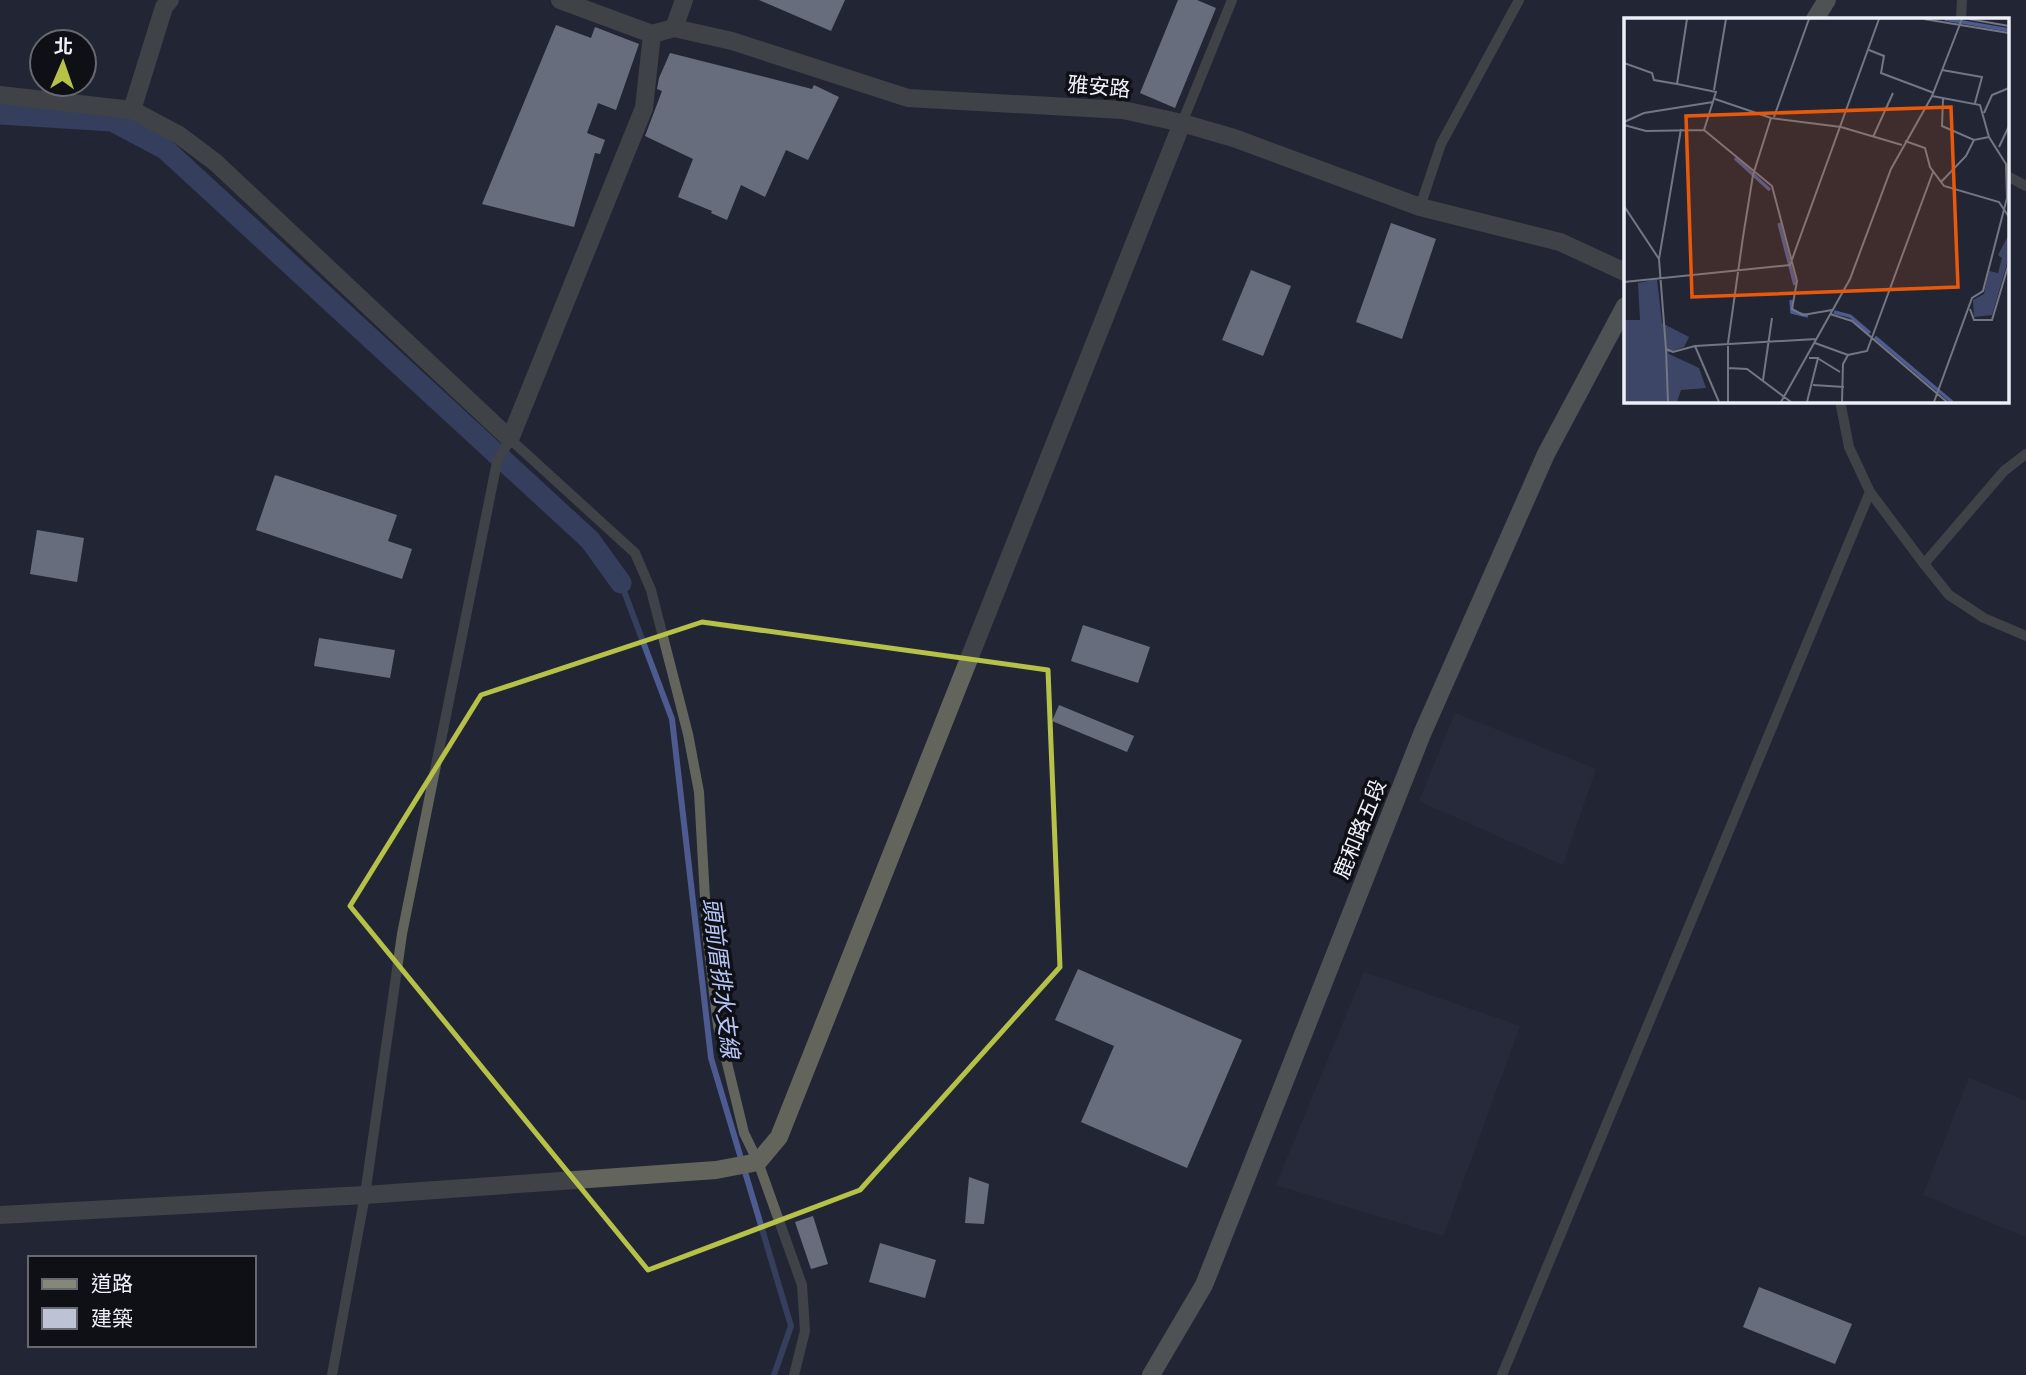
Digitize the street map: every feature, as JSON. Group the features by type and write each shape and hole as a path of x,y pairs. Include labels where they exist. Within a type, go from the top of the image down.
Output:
{"main road":[{"path":"1816,18 1827,0"},
{"name":"鹿和路五段","path":"1151,1375 1204,1285 1427,721 1546,454 1624,308"}],"street":[{"path":"132,110 164,7 170,0"},
{"path":"0,95 132,110 179,135 215,162 510,439 644,108 652,34 560,0"},
{"path":"674,28 684,0"},
{"name":"雅安路","path":"652,34 674,28 732,41 908,98 1123,110 1182,123 1234,138 1420,208 1560,242 1624,272"},
{"path":"0,1215 365,1195 716,1170 758,1162 779,1137 1182,123"}],"lane":[{"path":"1182,123 1232,0"},
{"path":"1420,208 1441,144 1519,0"},
{"path":"1961,18 1962,0"},
{"path":"2008,177 2026,186"},
{"path":"1840,402 1849,447 1870,492 1924,564 1949,595 1984,618 2026,636"},
{"path":"332,1375 365,1195 402,934 497,462 510,439 635,553 651,590 688,733 699,792 707,934 718,1026 744,1133 758,1162 802,1285 805,1331 794,1375"},
{"path":"1924,564 2004,471 2026,454"},
{"path":"1503,1375 1870,492"}],"highlighted area":[{"path":"702,622 1048,670 1060,967 860,1190 648,1270 350,906 481,695"}],"shaded area":[{"path":"1455,713 1596,769 1563,865 1419,801"},
{"path":"1364,972 1520,1026 1443,1236 1276,1185"},
{"path":"1969,1078 2026,1101 2026,1237 1923,1195"}],"building":[{"path":"759,0 845,0 831,31"},
{"path":"1178,0 1197,0 1216,8 1175,108 1140,93"},
{"path":"556,25 591,38 595,27 639,44 616,110 598,103 587,133 605,140 600,154 595,153 574,227 482,204"},
{"path":"670,53 812,89 814,85 839,97 808,160 786,150 765,197 741,185 727,220 678,197 693,159 645,136 662,91 657,89 659,78"},
{"path":"1391,223 1436,239 1402,339 1356,322"},
{"path":"1251,270 1291,286 1263,356 1222,340"},
{"path":"275,475 397,515 388,541 412,549 402,579 256,530"},
{"path":"37,530 84,538 77,582 30,574"},
{"path":"1083,625 1150,647 1138,683 1071,661"},
{"path":"319,638 395,650 390,678 314,666"},
{"path":"1059,705 1134,736 1127,752 1052,721"},
{"path":"1078,969 1242,1040 1187,1168 1081,1122 1114,1046 1055,1020"},
{"path":"969,1177 989,1184 984,1224 965,1223"},
{"path":"813,1216 828,1264 811,1269 795,1222"},
{"path":"880,1243 936,1260 925,1298 869,1282"},
{"path":"1759,1287 1852,1324 1835,1364 1743,1327"}],"waterway":[{"path":"0,114 112,121 165,149 590,540 621,583"},
{"name":"頭前厝排水支線","path":"621,583 672,719 711,1058 791,1326 774,1375"}]}
